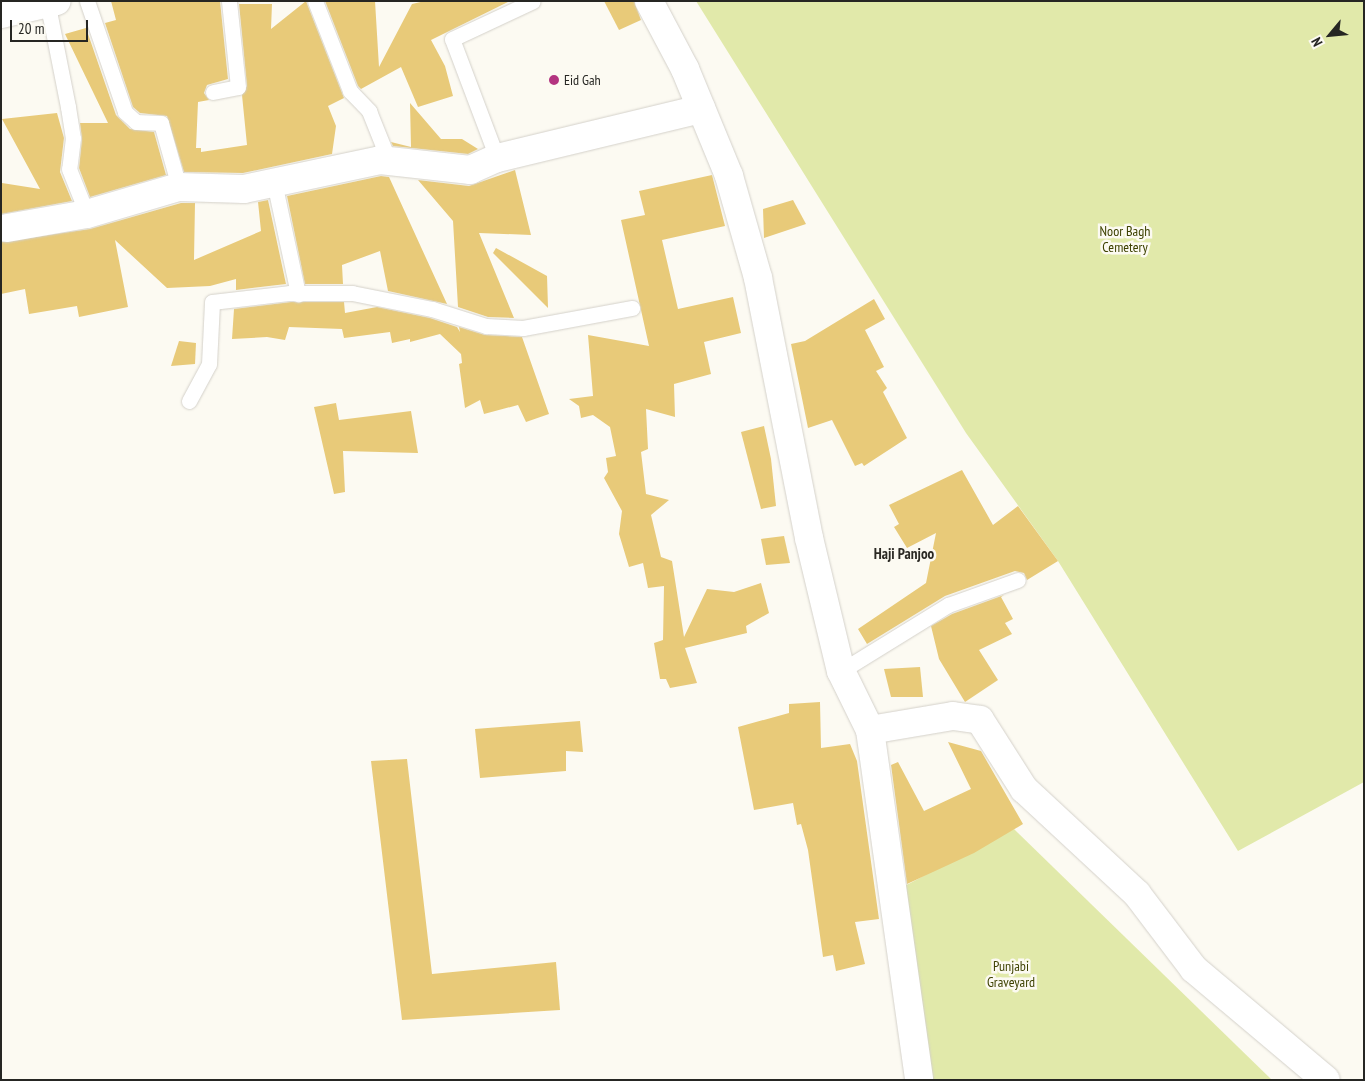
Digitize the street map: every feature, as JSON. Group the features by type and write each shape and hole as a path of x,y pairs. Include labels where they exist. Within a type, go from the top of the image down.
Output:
{"street":[{"path":"649,1 685,69 729,176 758,278 809,538 842,671 870,730 919,1080"},
{"path":"1,14 51,3"},
{"path":"7,228 87,214 179,187 244,189 389,161 470,170 497,158 701,109"},
{"path":"870,730 953,716 980,720 1024,790 1137,894 1194,969 1326,1080"}],"lane":[{"path":"87,1 125,112 136,122 161,124 179,187"},
{"path":"213,92 238,88 229,1"},
{"path":"315,1 350,92 369,111 389,161"},
{"path":"497,158 452,39 533,1"},
{"path":"51,3 50,16 73,138 69,169 87,214"},
{"path":"274,182 298,294"},
{"path":"188,402 209,364 212,302 298,294 352,293 432,310 486,326 523,328 632,308"},
{"path":"842,671 948,605 1018,580"}],"green space":[{"name":"Noor Bagh Cemetery","path":"696,1 1364,1 1364,782 1238,851 1058,561 966,433"},
{"name":"Punjabi Graveyard","path":"1014,829 1272,1080 918,1080 893,892"}],"building":[{"path":"111,1 220,1 228,79 207,85 204,93 209,100 198,102 196,148 201,148 201,152 247,145 242,95 247,86 239,4 272,4 271,29 306,1 344,98 328,106 336,126 332,154 243,173 184,172 167,116 140,113 133,107 105,23 116,20"},
{"path":"325,1 375,1 379,67 412,4 425,1 510,1 431,40 445,66 453,96 418,107 401,67 361,89 358,86"},
{"path":"604,1 634,1 641,20 619,30"},
{"path":"86,28 116,115 130,129 154,132 166,175 90,197 79,168 82,139 80,123 108,123 65,34"},
{"path":"410,103 441,139 462,139 478,149 468,154 393,146 391,142 411,147"},
{"path":"57,113 64,138 60,172 72,201 1,214 2,183 40,189 2,119"},
{"path":"515,170 531,235 479,233 514,318 488,317 458,307 453,221 418,180 469,186"},
{"path":"712,175 725,226 662,240 678,309 733,297 741,333 704,342 711,374 674,384 675,417 646,409 648,449 641,452 646,494 669,500 651,515 661,557 672,561 684,637 707,589 734,592 761,583 769,613 746,626 747,633 685,648 697,683 670,688 666,679 660,679 654,643 663,640 664,586 648,588 643,563 629,567 619,534 622,511 604,478 608,472 606,458 616,456 610,427 593,415 581,418 579,406 569,399 593,396 588,335 649,346 621,220 645,215 639,191"},
{"path":"381,176 389,177 447,304 388,291 380,251 342,265 343,284 305,284 287,196"},
{"path":"268,200 286,284 236,290 236,279 210,286 167,288 115,240 128,307 79,317 77,306 29,314 25,289 1,294 1,242 90,229 181,203 195,203 194,260 261,231 258,202"},
{"path":"793,200 806,224 764,238 763,209"},
{"path":"496,248 547,276 548,308 493,253"},
{"path":"874,299 885,319 865,330 884,367 876,371 887,388 883,392 907,438 864,466 862,463 855,466 832,420 808,428 791,344 805,341"},
{"path":"291,302 344,302 345,313 377,307 430,318 457,327 460,332 459,327 485,335 522,337 549,414 526,422 518,405 484,414 480,400 465,408 459,364 462,363 461,354 440,334 410,342 410,339 392,343 390,332 344,338 342,329 289,327 285,340 267,337 232,339 234,309"},
{"path":"179,341 196,343 195,364 171,366"},
{"path":"336,403 339,420 411,411 418,453 343,451 345,492 334,494 314,407"},
{"path":"764,426 771,459 776,506 761,509 741,432"},
{"path":"962,470 993,525 1018,506 1058,561 1027,580 1024,573 1015,571 945,596 867,644 858,629 926,583 936,533 907,548 894,527 899,524 889,505"},
{"path":"784,536 790,563 766,565 761,539"},
{"path":"1004,595 1001,597 1013,619 1005,623 1012,634 979,650 998,680 965,702 939,659 931,626 952,614"},
{"path":"920,667 923,697 891,697 884,669"},
{"path":"820,702 821,748 850,744 857,761 879,919 855,922 865,964 836,971 833,955 823,957 808,850 801,824 797,825 793,803 754,810 738,727 789,713 789,704"},
{"path":"580,721 583,752 566,751 566,771 480,778 475,729"},
{"path":"948,742 981,751 1023,824 974,853 907,884 891,765 898,762 924,811 971,789"},
{"path":"407,759 432,974 556,962 560,1010 402,1020 371,761"}],"place":[{"name":"Eid Gah","path":"554,80"}],"district":[{"name":"Haji Panjoo","path":"904,554"}]}
